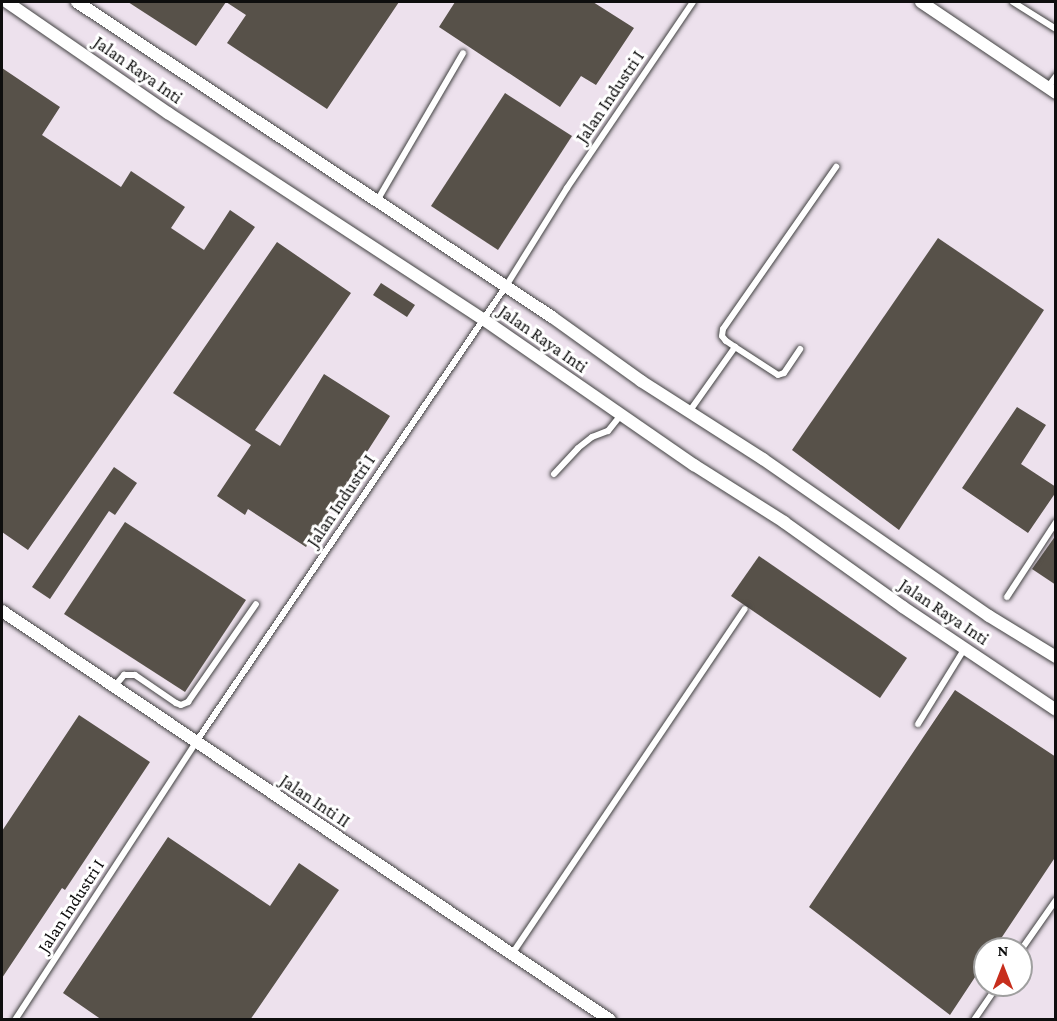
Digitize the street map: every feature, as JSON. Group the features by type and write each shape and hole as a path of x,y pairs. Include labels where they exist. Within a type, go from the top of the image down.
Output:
{"street":[{"name":"Jalan Raya Inti","path":"7,2 168,113 483,319 621,415 784,522 1056,710"},
{"name":"Jalan Raya Inti","path":"77,2 506,286 689,413 763,459 989,616 1056,657"},
{"path":"921,2 1052,90"},
{"name":"Jalan Inti II","path":"2,611 610,1020"}],"lane":[{"name":"Jalan Industri I","path":"15,1020 196,741 506,286 567,188 693,2"},
{"path":"1012,2 1056,29"},
{"path":"377,202 463,53"},
{"path":"1052,90 1056,76"},
{"path":"800,349 784,373 778,375 726,341 723,329 836,167"},
{"path":"689,413 735,347"},
{"path":"554,474 578,448 592,437 608,431 621,415"},
{"path":"1006,597 1056,522"},
{"path":"114,687 124,675 135,675 176,703 182,705 188,702 256,604"},
{"path":"512,955 745,609"},
{"path":"918,724 966,648"},
{"path":"1031,937 1056,900"},
{"path":"974,1020 990,997"}],"shaded area":[{"path":"2,2 1055,2 1055,1019 2,1020"}],"building":[{"path":"128,2 226,2 196,46"},
{"path":"226,2 399,2 327,109 227,43 246,15"},
{"path":"455,2 593,2 634,28 596,85 581,76 560,107 439,27"},
{"path":"2,68 60,107 42,135 121,187 131,171 185,207 171,228 204,250 230,210 255,227 28,550 2,532"},
{"path":"505,93 572,136 498,250 431,206"},
{"path":"938,238 1044,310 899,530 792,450"},
{"path":"277,242 351,293 255,430 280,446 324,374 390,416 306,547 248,509 245,515 217,496 251,445 173,393"},
{"path":"381,283 415,305 407,317 373,295"},
{"path":"1017,407 1046,425 1021,464 1056,487 1056,492 1028,533 962,488"},
{"path":"114,467 137,483 115,515 109,511 50,599 32,587"},
{"path":"125,522 246,600 185,692 64,614"},
{"path":"1056,535 1056,585 1032,569"},
{"path":"759,556 907,658 880,698 731,596"},
{"path":"955,690 1056,757 1056,856 1002,937 973,937 973,980 950,1015 809,907"},
{"path":"79,715 150,762 65,890 62,888 2,978 2,831"},
{"path":"168,837 270,906 299,863 339,890 250,1020 102,1020 63,993"}]}
